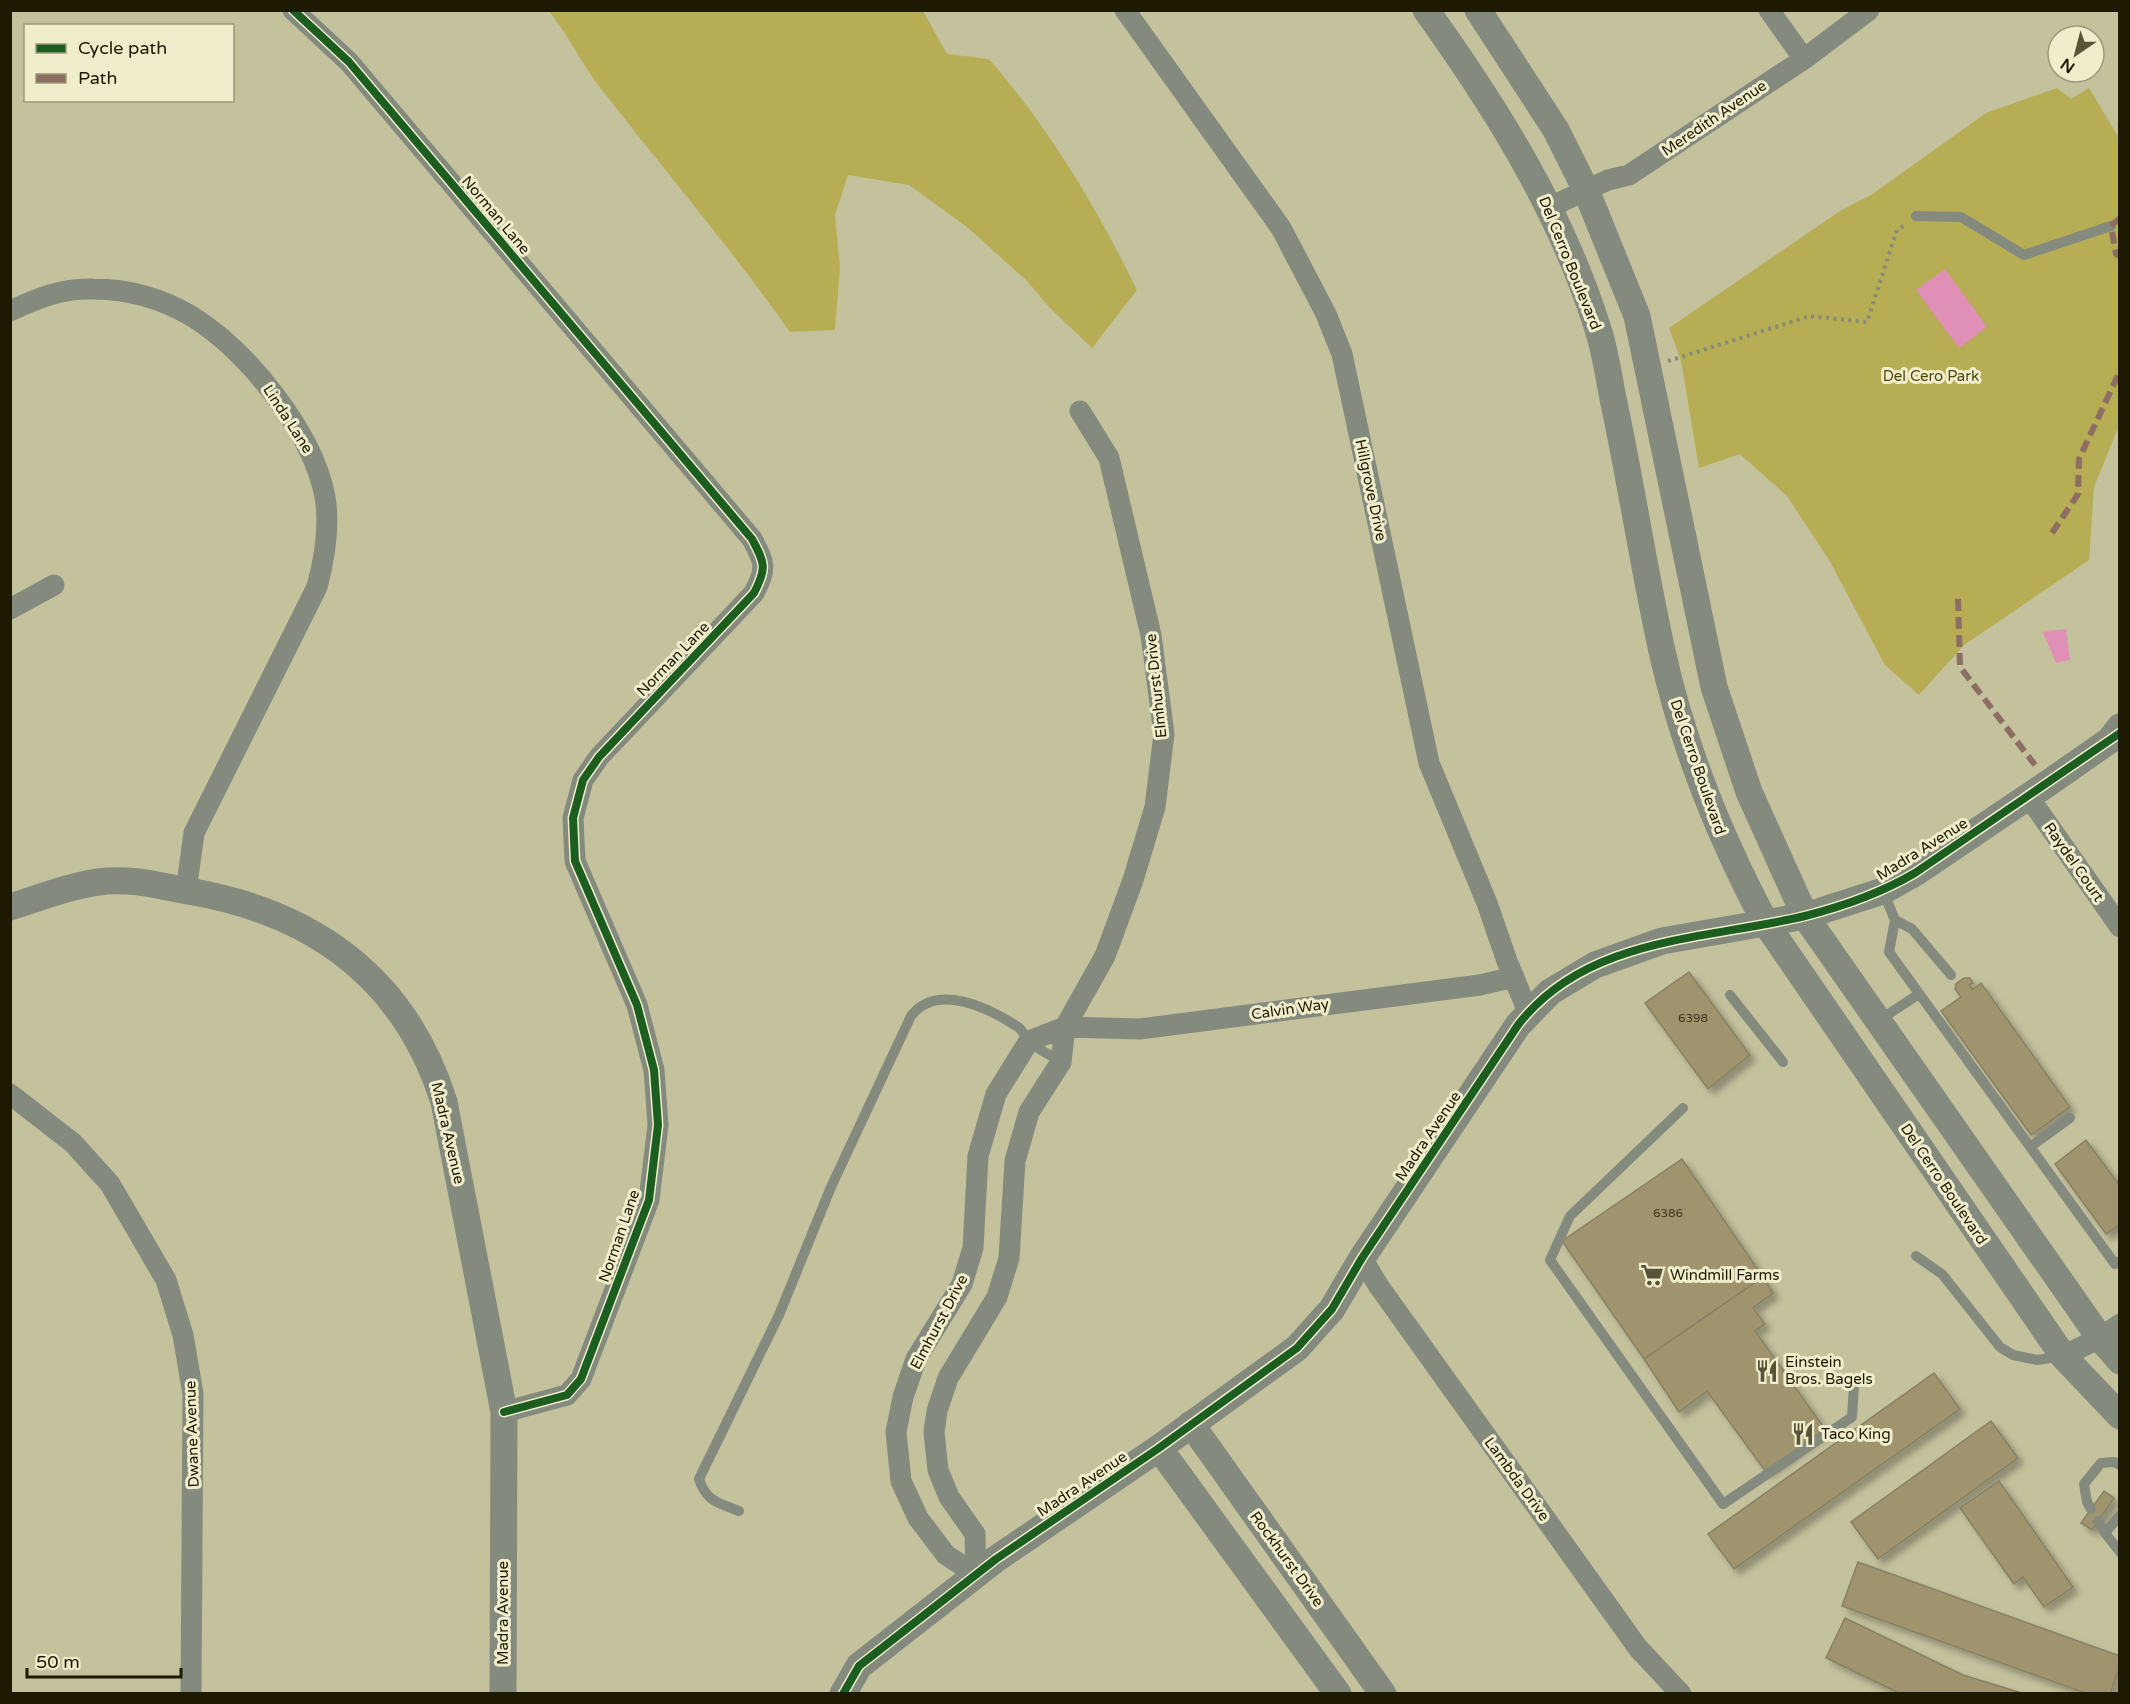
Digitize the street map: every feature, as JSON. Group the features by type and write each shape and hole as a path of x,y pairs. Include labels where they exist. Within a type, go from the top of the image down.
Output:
{"street":[{"name":"Norman Lane","path":"292,10 350,62 752,539 764,560 763,577 754,593 599,757 583,780 573,818 575,861 637,1005 654,1070 658,1125 649,1200 580,1379 567,1395 504,1412"},
{"name":"Hillgrove Drive","path":"1125,10 1281,228 1326,314 1342,354 1429,763 1487,903 1528,1012"},
{"name":"Del Cerro Boulevard","path":"1426,10 1480,85 1550,207 1598,327 1662,651 1686,740 1730,855 1765,922 2063,1356 2120,1416"},
{"path":"1478,10 1556,130 1586,190 1637,316 1714,687 1749,792 1805,916 1878,1021 2110,1331 2120,1360"},
{"path":"1769,10 1804,58"},
{"name":"Meredith Avenue","path":"1550,207 1608,180 1629,175 1804,58 1869,10"},
{"name":"Linda Lane","path":"10,310 51,293 94,289 136,294 174,307 208,328 276,396 311,453 319,475 327,521 326,544 317,586 194,833 186,891"},
{"name":"Elmhurst Drive","path":"976,1574 975,1534 949,1497 938,1470 934,1432 948,1378 997,1297 1009,1258 1015,1161 1029,1112 1061,1062 1065,1027 1105,956 1133,880 1155,807 1164,734 1151,634 1109,458 1080,411"},
{"path":"10,609 54,585"},
{"name":"Madra Avenue","path":"843,1694 859,1666 976,1574 1159,1448 1297,1348 1332,1309 1362,1258 1528,1012 1550,992 1595,965 1662,941 1805,916 1883,891 2028,796 2116,733"},
{"name":"Raydel Court","path":"2028,796 2120,927"},
{"name":"Madra Avenue","path":"10,907 66,889 106,881 146,881 209,894 276,916 326,941 376,981 416,1034 437,1078 444,1102 504,1412 503,1694"},
{"name":"Calvin Way","path":"1065,1027 1140,1029 1480,985 1514,977"},
{"path":"1029,1041 1065,1027"},
{"name":"Elmhurst Drive","path":"976,1574 945,1555 918,1518 901,1481 896,1432 903,1397 916,1359 962,1284 973,1248 978,1156 996,1094 1029,1041"},
{"name":"Dwane Avenue","path":"10,1094 74,1143 110,1184 166,1280 183,1335 193,1394 191,1694"},
{"name":"Lambda Drive","path":"1362,1258 1378,1285 1638,1648 1681,1694"},
{"path":"2063,1356 2110,1331"},
{"name":"Rockhurst Drive","path":"1191,1424 1383,1694"},
{"path":"1159,1448 1338,1694"}],"lane":[{"path":"1916,216 1961,217 2024,255 2111,226"},
{"path":"1883,891 1895,920 1889,952 2115,1264 2120,1261"},
{"path":"1895,920 1912,929 1951,975"},
{"path":"1878,1021 1919,994"},
{"path":"1730,995 1783,1062"},
{"path":"739,1511 719,1504 704,1493 699,1479 779,1315 831,1186 911,1016 917,1008 939,999 953,999 973,1005 1020,1028 1029,1041 1061,1062"},
{"path":"1683,1108 1570,1216 1550,1260 1723,1504 1852,1417 1854,1386"},
{"path":"2030,1147 2070,1118"},
{"path":"1916,1256 1942,1274 2000,1347 2013,1355 2037,1360 2063,1356"},
{"path":"2091,1509 2087,1502 2084,1484 2101,1463 2114,1462 2120,1465"},
{"path":"2105,1533 2120,1515"},
{"path":"2098,1521 2120,1552"}],"path":[{"path":"1647,368 1810,316 1867,322 1897,231 1916,216"}],"green space":[{"path":"549,11 923,11 947,54 989,59 1011,85 1052,141 1088,199 1137,290 1092,348 1050,308 1027,281 967,227 909,185 848,175 835,215 840,269 835,330 790,332 595,80"},
{"name":"Del Cero Park","path":"2057,88 2071,99 2089,88 2119,138 2119,426 2094,487 2089,560 1964,645 1919,695 1885,665 1829,560 1787,496 1740,454 1699,468 1681,361 1669,328 1840,211 1871,195 1986,113"}],"shaded area":[{"path":"1945,269 1987,327 1959,348 1916,290"},
{"path":"2066,629 2070,660 2056,663 2043,632"}],"building":[{"path":"1689,972 1750,1055 1708,1089 1645,1003"},
{"path":"1964,978 1970,978 1973,983 1969,985 1972,990 1981,983 2070,1107 2031,1135 1941,1011 1961,997 1955,989 1956,984"},
{"path":"2086,1140 2120,1186 2120,1225 2106,1234 2055,1164"},
{"path":"1682,1159 1763,1277 1644,1359 1562,1241"},
{"path":"1763,1277 1773,1293 1753,1308 1765,1324 1755,1331 1825,1429 1766,1472 1707,1391 1679,1412 1644,1359"},
{"path":"1934,1373 1960,1409 1734,1569 1708,1534"},
{"path":"1991,1421 2018,1458 1878,1559 1851,1522"},
{"path":"1999,1481 2073,1587 2044,1607 2023,1577 2014,1584 1960,1508"},
{"path":"2104,1491 2114,1498 2092,1530 2081,1523"},
{"path":"1858,1562 2120,1656 2120,1666 2110,1694 2088,1694 1842,1606"},
{"path":"1845,1618 1963,1675 2025,1694 1901,1694 1826,1658"}],"marked path":[{"path":"2120,218 2111,226 2116,254 2120,256"},
{"path":"2052,533 2078,494 2079,459 2120,371"},
{"path":"1958,599 1960,667 2035,765"}],"cycle path":[{"path":"293,10 349,62 752,539 763,566 754,593 599,757 583,780 573,818 575,861 637,1005 654,1070 658,1125 649,1200 581,1379 567,1395 504,1412"},
{"path":"843,1694 859,1666 996,1559 1159,1448 1297,1348 1332,1309 1362,1258 1518,1025 1546,996 1578,974 1613,958 1650,946 1805,916 1876,893 1915,873 2120,733"}],"place":[{"name":"Windmill Farms","path":"1652,1275"},
{"name":"Einstein Bros. Bagels","path":"1767,1371"},
{"name":"Taco King","path":"1803,1434"}]}
